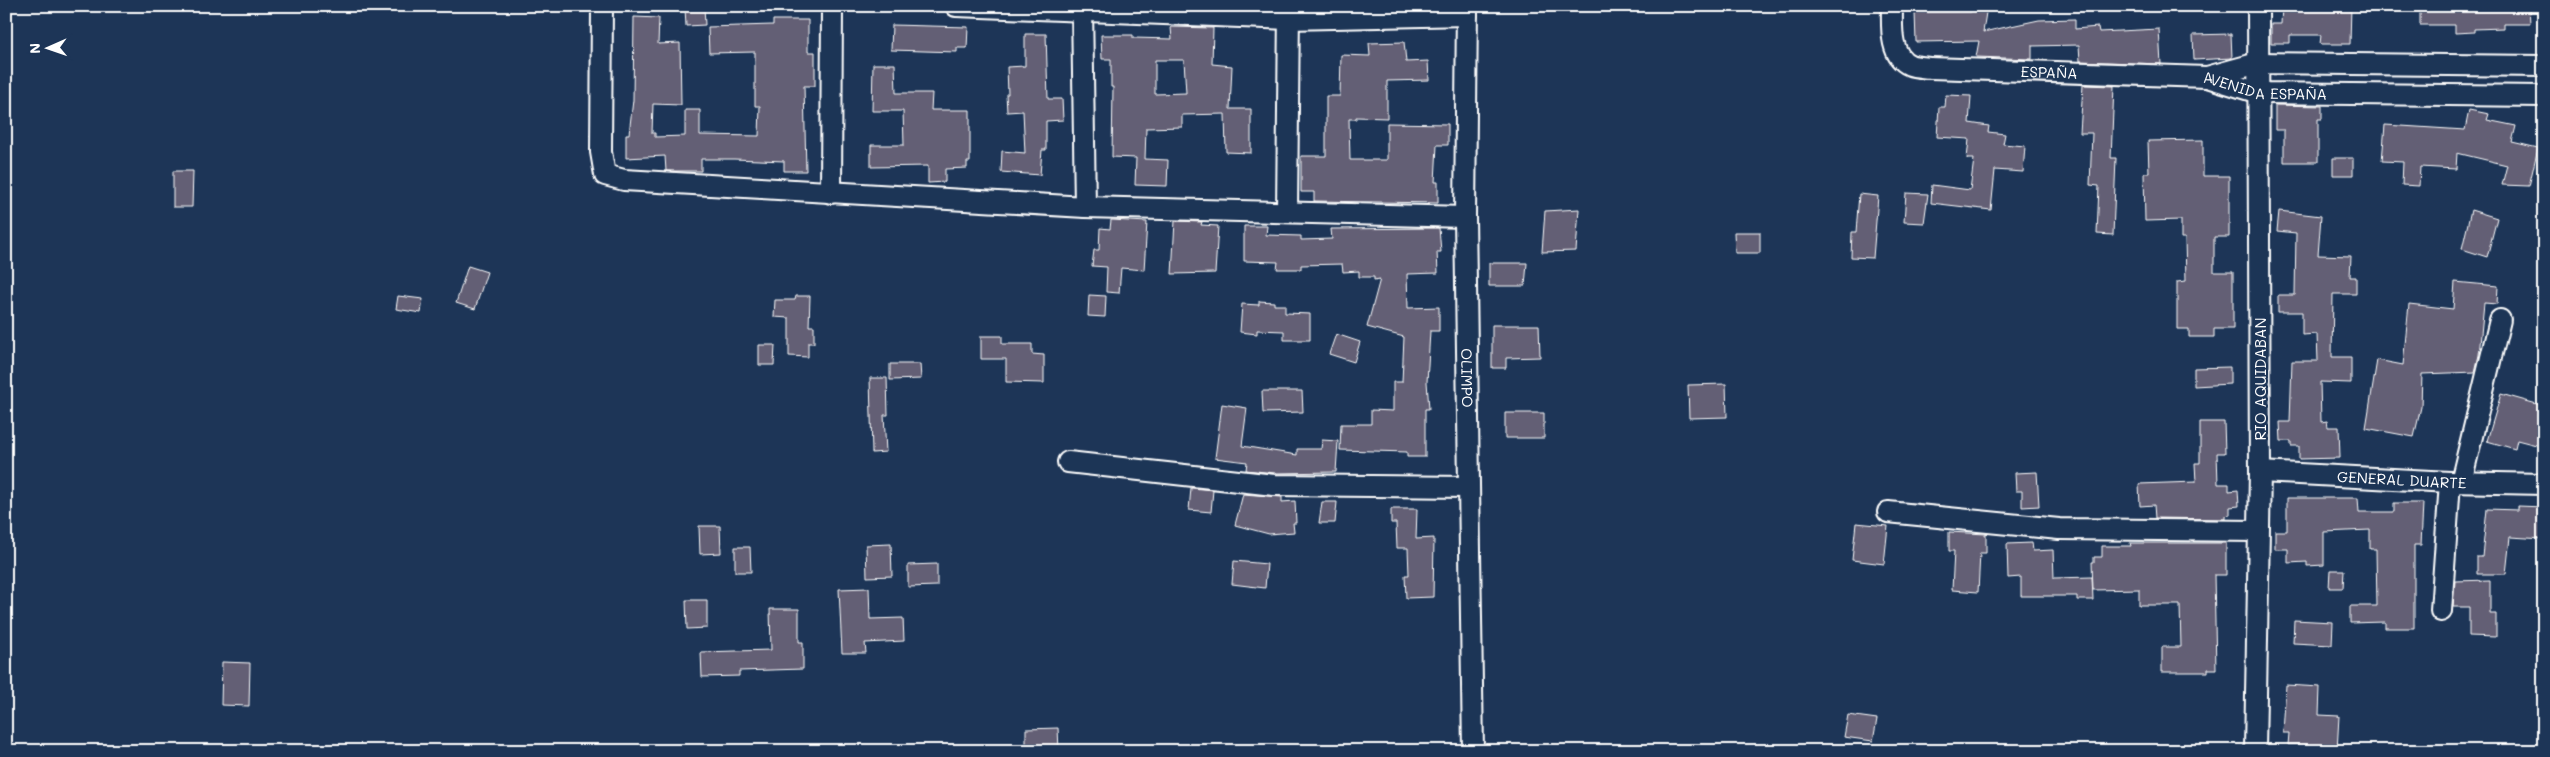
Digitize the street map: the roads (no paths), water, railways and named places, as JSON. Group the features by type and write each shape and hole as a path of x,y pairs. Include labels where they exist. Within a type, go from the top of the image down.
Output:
{"street":[{"path":"602,6 601,152 605,175 624,180 1084,207 1465,217"},
{"path":"831,193 832,6"},
{"path":"956,6 1289,12 1467,11"},
{"name":"ESPAÑA","path":"1892,6 1892,34 1897,53 1909,65 1930,68 2206,77"},
{"name":"RIO AQUIDABAN","path":"2255,751 2260,472 2258,6"},
{"path":"1082,9 1084,207"},
{"name":"OLIMPO","path":"1467,11 1465,217 1473,751"},
{"path":"1287,212 1289,12"},
{"name":"AVENIDA ESPAÑA","path":"2206,77 2258,64 2544,66"},
{"name":"AVENIDA ESPAÑA","path":"2206,77 2259,93 2544,96"},
{"path":"2441,611 2456,482 2500,320"},
{"path":"1068,462 1274,485 1469,487"},
{"name":"GENERAL DUARTE","path":"2260,472 2456,482 2544,484"},
{"path":"1888,512 2059,529 2258,531"}]}
